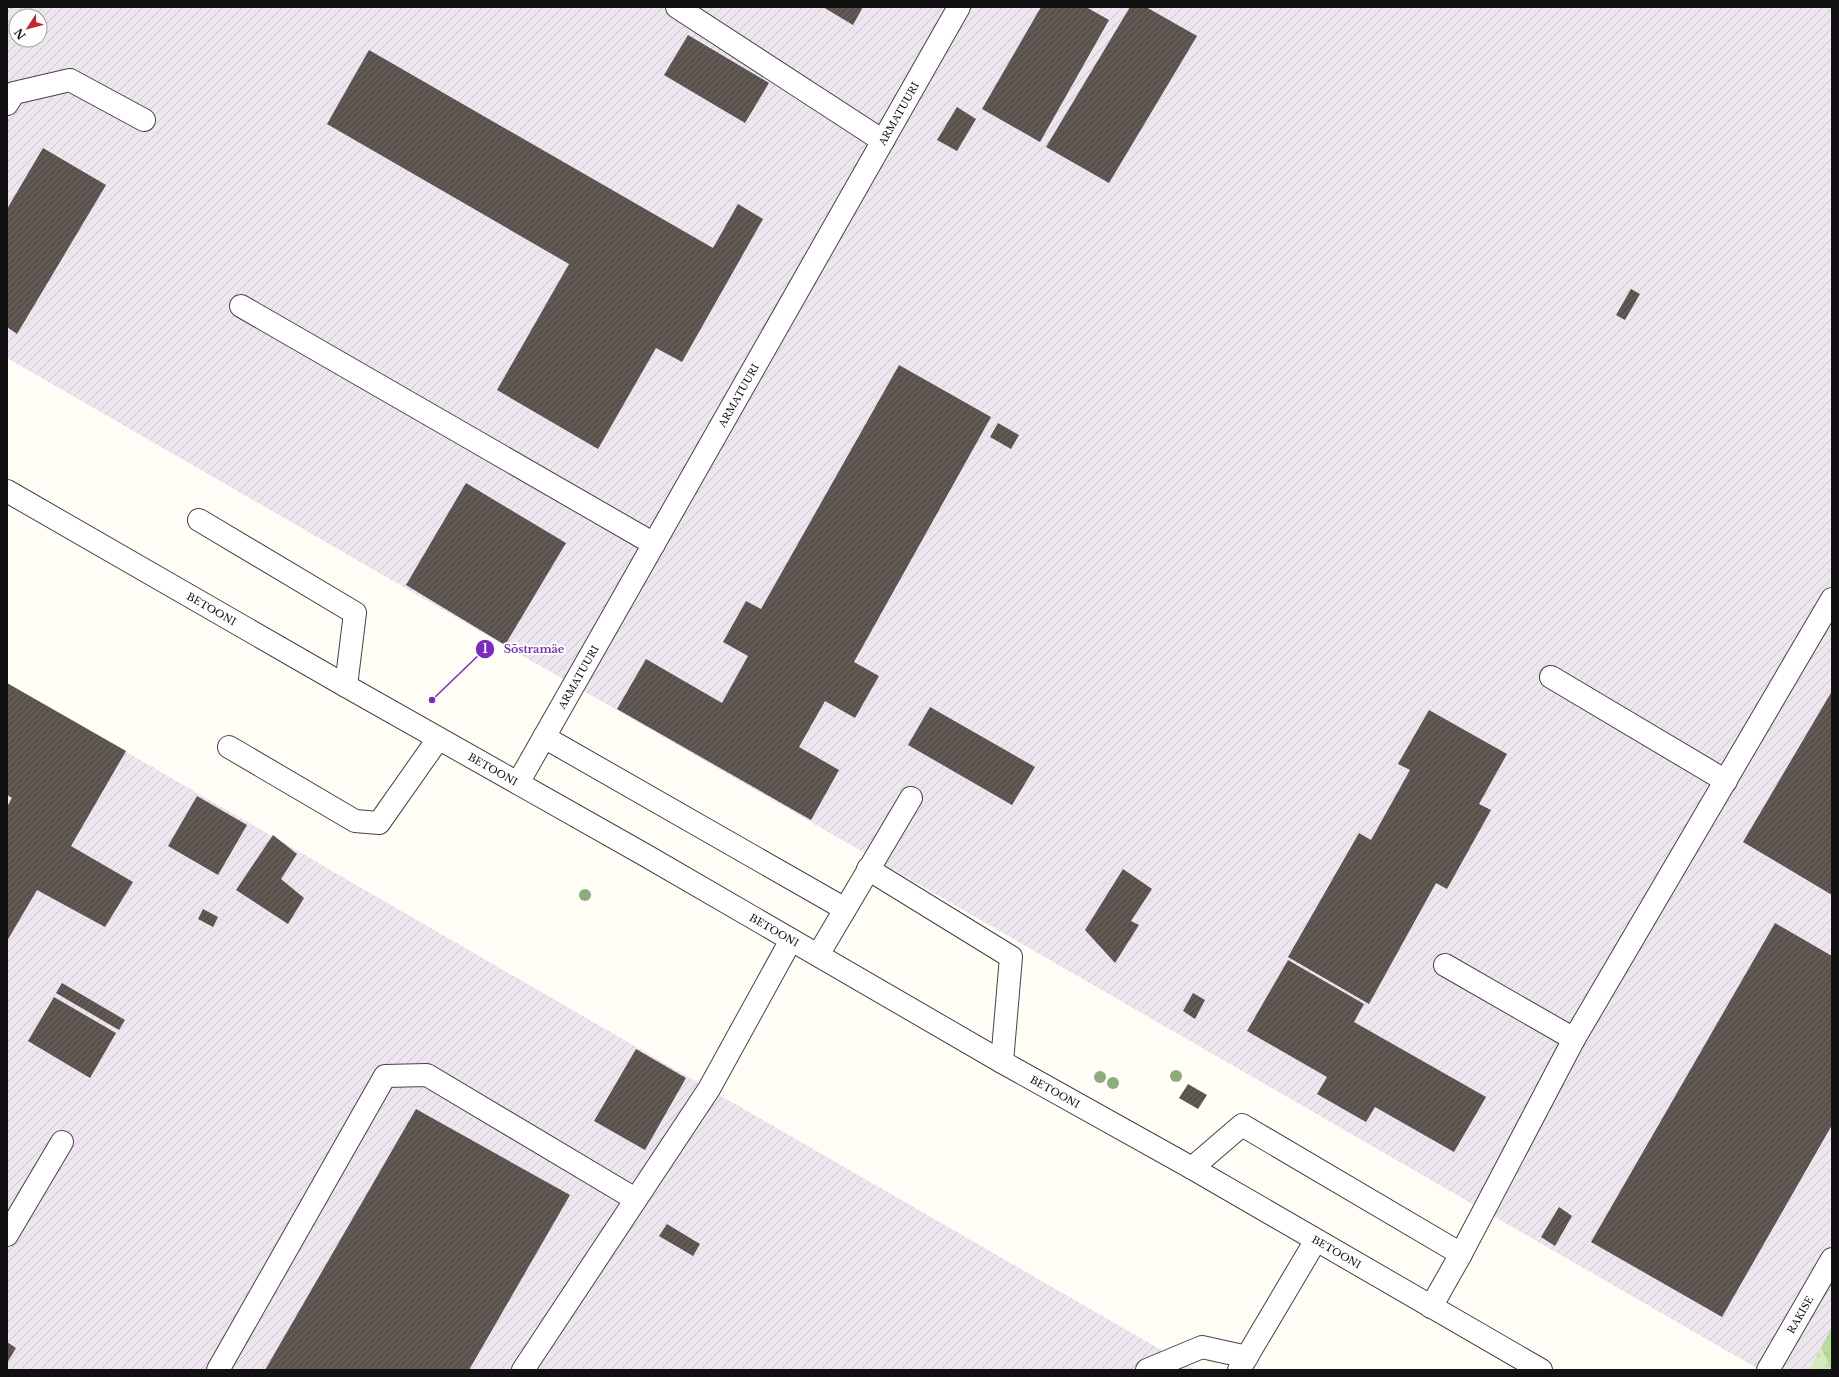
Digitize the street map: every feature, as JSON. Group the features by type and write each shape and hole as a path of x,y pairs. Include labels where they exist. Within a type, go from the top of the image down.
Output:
{"street":[{"path":"677,7 883,141"},
{"name":"ARMATUURI","path":"518,783 959,7"},
{"path":"7,104 14,93 70,80 144,120"},
{"path":"241,306 654,544"},
{"name":"BETOONI","path":"7,491 438,739 518,783 818,955 1002,1062 1192,1168 1541,1370"},
{"path":"199,520 355,613 346,686"},
{"path":"1431,1307 1461,1254 1574,1039 1832,599"},
{"path":"1551,677 1726,781"},
{"path":"544,737 845,909"},
{"path":"229,747 355,822 379,823 438,739"},
{"path":"818,955 911,798"},
{"path":"868,869 1011,957 1002,1062"},
{"path":"523,1370 709,1089 791,940"},
{"path":"1445,965 1574,1039"},
{"path":"218,1370 385,1076 427,1075 635,1200"},
{"path":"1192,1168 1242,1125 1461,1254"},
{"path":"7,1235 62,1142"},
{"path":"1150,1369 1202,1347 1243,1363 1316,1240"},
{"name":"RAKISE","path":"1768,1370 1832,1259"}],"shaded area":[{"path":"7,7 1832,7 1832,1328 1808,1370 1760,1370 7,358"},
{"path":"7,683 709,1089 1196,1370 7,1370"}],"green space":[{"path":"1832,1328 1832,1370 1808,1370"},
{"path":"1832,1328 1832,1370 1831,1370 1821,1347"}],"building":[{"path":"823,7 863,7 853,25"},
{"path":"1041,7 1086,7 1109,20 1040,142 982,109"},
{"path":"1130,7 1146,7 1197,36 1109,183 1046,147"},
{"path":"688,35 769,83 745,123 664,75"},
{"path":"369,50 713,248 738,204 763,219 682,362 656,348 598,449 497,390 569,264 327,124"},
{"path":"957,107 976,119 957,151 937,140"},
{"path":"43,148 106,185 17,334 7,327 7,209"},
{"path":"1631,289 1640,294 1625,320 1616,315"},
{"path":"899,365 991,417 854,662 879,676 855,718 825,701 799,747 839,770 811,820 617,709 646,659 722,703 748,656 723,642 746,601 761,609"},
{"path":"998,423 1019,435 1011,449 990,437"},
{"path":"466,483 566,543 505,645 406,585"},
{"path":"7,683 126,751 71,846 133,882 105,927 37,890 7,941 7,807 12,798 7,795"},
{"path":"1832,691 1832,895 1743,842"},
{"path":"930,707 1035,767 1012,805 908,745"},
{"path":"1429,710 1507,754 1479,804 1491,810 1447,889 1436,883 1369,1004 1288,957 1359,833 1371,840 1410,770 1398,764"},
{"path":"197,796 247,825 218,875 168,846"},
{"path":"273,835 297,854 281,879 304,898 288,924 236,890"},
{"path":"1123,869 1152,889 1131,921 1139,925 1115,963 1085,930"},
{"path":"203,909 218,917 213,927 198,919"},
{"path":"1775,923 1832,956 1832,1125 1722,1317 1591,1242"},
{"path":"1288,960 1364,1004 1354,1022 1486,1097 1454,1152 1375,1107 1366,1122 1317,1094 1327,1077 1247,1031"},
{"path":"62,983 125,1020 119,1030 56,993"},
{"path":"1193,993 1205,1000 1195,1019 1183,1011"},
{"path":"54,997 116,1033 90,1078 28,1041"},
{"path":"636,1049 686,1078 645,1150 594,1121"},
{"path":"1188,1084 1207,1095 1198,1109 1179,1098"},
{"path":"416,1109 570,1195 469,1370 265,1370"},
{"path":"1559,1207 1572,1216 1555,1246 1541,1237"},
{"path":"667,1224 700,1244 693,1256 659,1236"},
{"path":"7,1342 16,1348 7,1363"}],"place":[{"name":"Sõstramäe","path":"432,700"}]}
